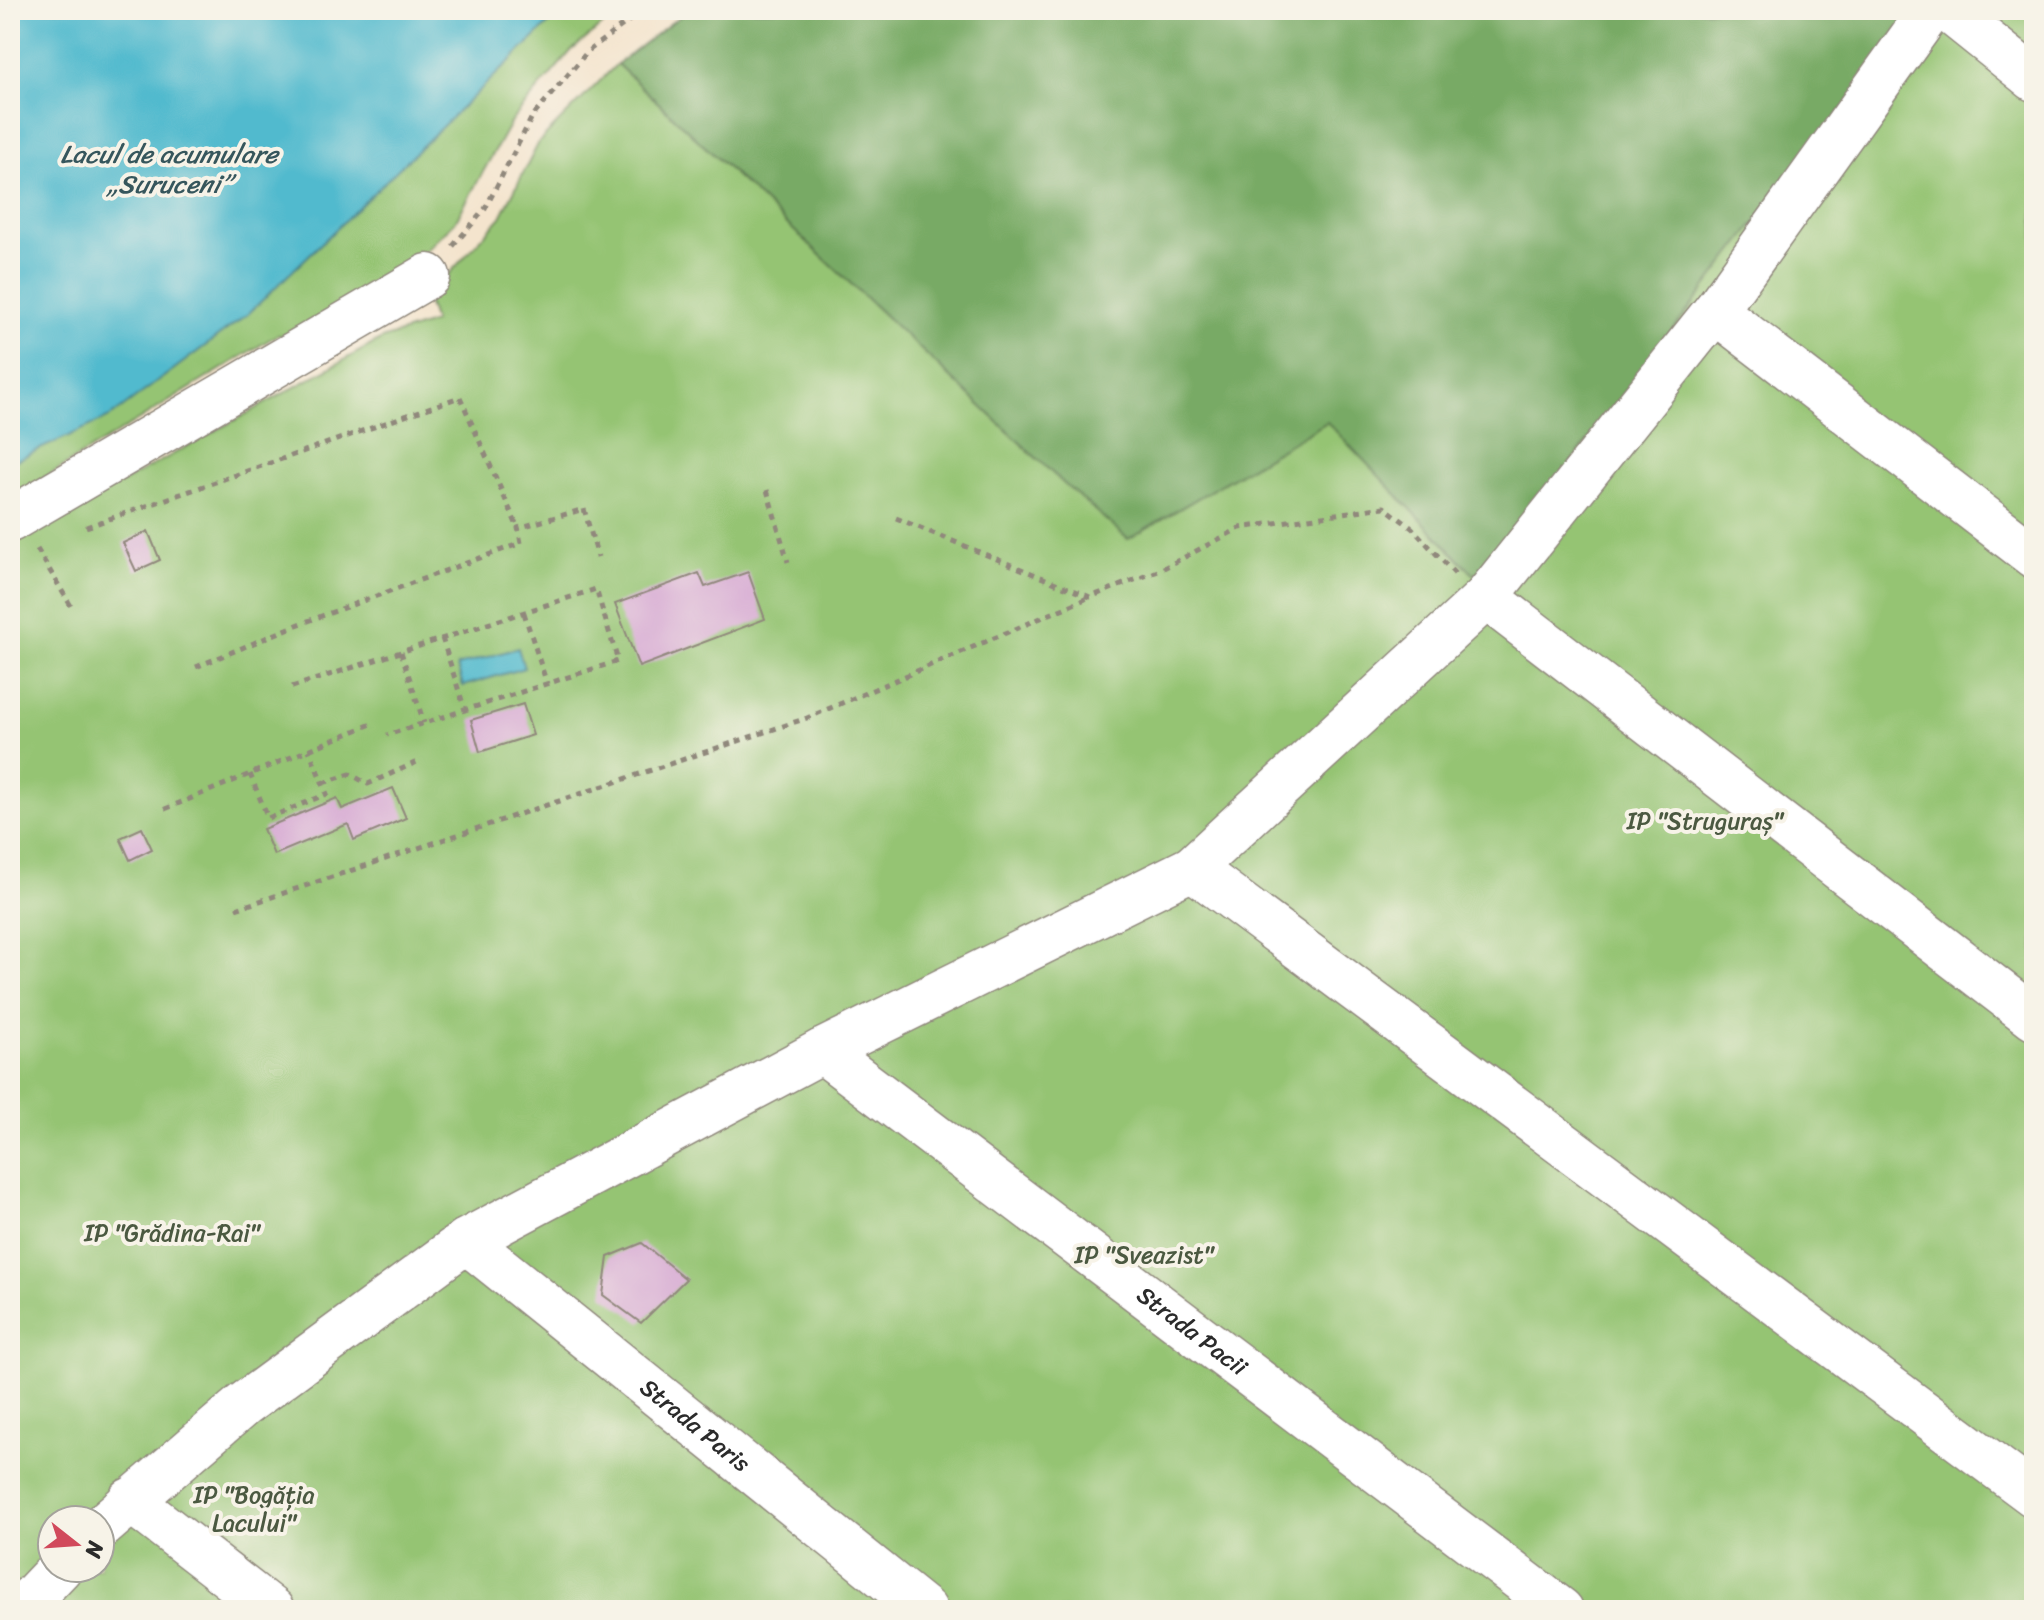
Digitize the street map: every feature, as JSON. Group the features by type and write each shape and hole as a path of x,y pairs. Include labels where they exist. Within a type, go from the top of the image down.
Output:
{"street":[{"path":"116,1513 243,1405 466,1241 822,1051 1192,868 1486,597 1715,311 1931,10"},
{"path":"1948,10 2034,79"},
{"path":"28,542 428,276"},
{"path":"1715,311 2034,556"},
{"path":"1486,597 2034,1018"},
{"path":"1192,868 2034,1495"},
{"name":"Strada Pacii","path":"822,1051 1561,1610"},
{"name":"Strada Paris","path":"466,1241 925,1610"},
{"path":"116,1515 272,1610"},
{"path":"20,1610 45,1584"}],"path":[{"path":"428,276 485,209 532,117 588,51 643,10"},
{"path":"82,528 460,397 518,528 521,543 297,625 196,667"},
{"path":"767,490 788,562"},
{"path":"236,909 807,718 1158,571 1240,528 1384,507 1412,528 1463,582 1486,597"},
{"path":"518,528 584,509 598,557"},
{"path":"896,518 1090,597"},
{"path":"28,542 71,606"},
{"path":"292,687 596,589 618,661 387,735"},
{"path":"524,613 547,684"},
{"path":"442,638 465,710"},
{"path":"401,652 424,723"},
{"path":"165,809 374,723"},
{"path":"250,774 268,818 327,794 309,750"},
{"path":"323,783 350,774 368,784 417,762"}],"green space":[{"path":"523,10 621,10 571,51 512,120 455,222 398,277 303,336 277,335 10,499 10,420"},
{"path":"688,10 1919,10 1480,581 1327,422 1128,539 1062,482 617,64"},
{"path":"1919,10 2034,10 2034,1610 10,1610 10,544 382,339 434,322 426,299 501,217 539,142 617,64 1062,482 1128,539 1327,422"}],"water":[{"name":"Lacul de acumulare „Suruceni”","path":"10,10 563,10 248,314 110,417 10,463"},
{"path":"518,648 524,668 463,686 457,666"}],"building":[{"path":"148,531 160,560 136,571 123,543"},
{"path":"748,572 765,619 639,667 615,604 699,573 705,587"},
{"path":"523,704 533,735 480,752 471,720"},
{"path":"393,788 406,818 354,840 348,824 274,855 263,829 337,798 342,809"},
{"path":"142,828 152,849 130,860 120,838"},
{"path":"642,1243 686,1279 641,1323 603,1295 608,1257"}],"park label":[{"name":"IP \"Struguraș\"","path":"1705,821"},
{"name":"IP \"Grădina-Rai\"","path":"172,1233"},
{"name":"IP \"Sveazist\"","path":"1144,1255"},
{"name":"IP \"Bogăția Lacului\"","path":"254,1509"}]}
